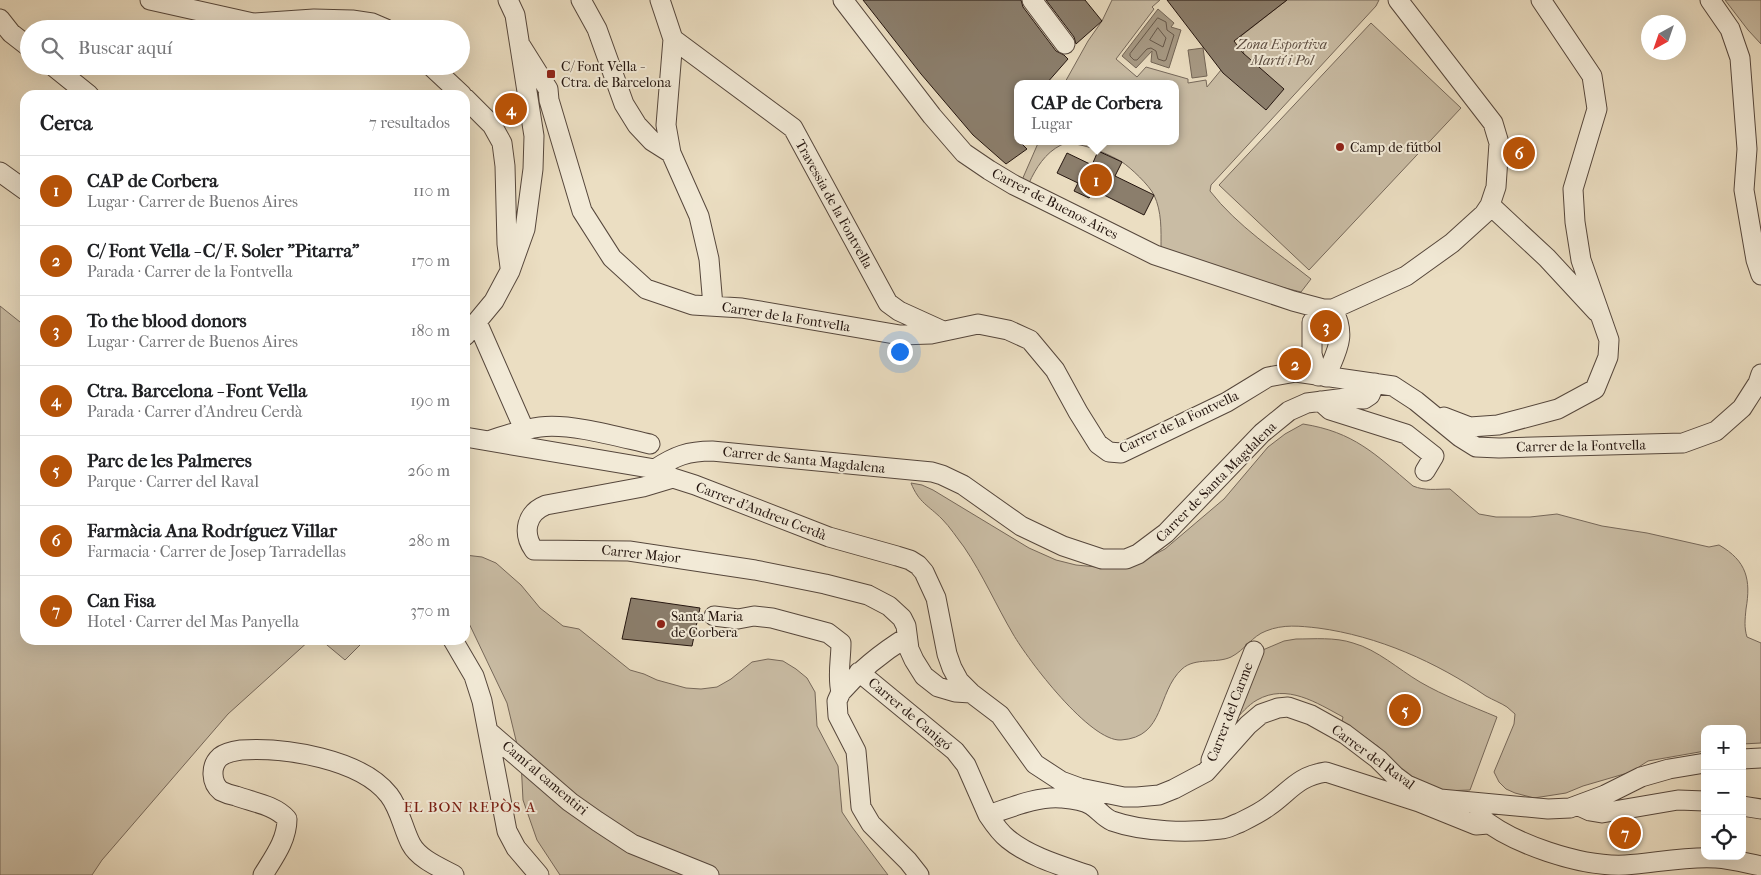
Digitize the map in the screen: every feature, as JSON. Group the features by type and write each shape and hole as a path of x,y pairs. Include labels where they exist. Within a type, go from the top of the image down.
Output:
{"street":[{"path":"150,0 239,20"},
{"path":"470,330 494,301 510,270 525,229 533,169 534,136 521,46 515,15 508,0"},
{"path":"581,0 597,29 624,104 637,125 647,136 671,153"},
{"path":"660,0 673,39 666,125 671,153 699,216 709,259 713,306"},
{"name":"Carrer de Buenos Aires","path":"842,0 932,116 964,153 989,170 1014,185 1155,255 1293,301 1328,309"},
{"path":"1032,0 1065,44"},
{"path":"1322,376 1312,354 1312,322 1328,309 1406,276 1452,243 1484,214 1490,205 1496,187 1499,143 1493,123 1398,0"},
{"path":"1429,410 1470,428 1498,426 1558,409 1595,389 1608,357 1609,340 1580,260 1573,189 1597,109 1592,76 1541,0"},
{"path":"1710,0 1730,29 1740,58 1754,145 1744,190 1756,260 1761,275"},
{"path":"0,19 11,33 20,40"},
{"path":"298,20 352,20"},
{"name":"Travessia de la Fontvella","path":"673,39 793,128 888,303 899,311 944,332"},
{"name":"Carrer de la Fontvella","path":"521,46 548,90 582,211 612,258 646,289 692,305 742,308 900,335 931,334 978,324 1008,330 1030,340 1055,370 1098,444 1108,452 1121,453 1227,402 1268,377 1296,372 1393,386 1429,410 1460,437 1476,447 1684,443 1716,431 1742,408 1758,383 1761,374"},
{"path":"64,75 82,90"},
{"path":"441,75 457,90"},
{"path":"528,94 538,95 550,100"},
{"path":"470,103 492,125 502,143 505,166 507,244 510,270"},
{"path":"0,172 20,186"},
{"path":"1490,205 1547,258 1602,318"},
{"path":"1322,376 1341,336 1340,322 1328,309"},
{"path":"477,322 524,430"},
{"path":"1296,372 1312,354"},
{"name":"Carrer de Santa Magdalena","path":"655,469 679,455 699,451 712,451 932,472 963,485 1013,521 1047,539 1102,559 1120,560 1138,554 1166,533 1197,503 1262,433 1289,411 1307,403 1346,398 1364,399 1370,395 1376,383"},
{"path":"1320,401 1330,410 1406,434 1434,456 1425,471"},
{"path":"488,441 542,426 574,428 650,444"},
{"name":"Carrer d'Andreu Cerdà","path":"470,438 655,469 673,478 830,537 910,560 924,572 936,598 947,654 952,668 959,681 971,693"},
{"name":"Carrer Major","path":"673,478 643,487 546,505 536,509 529,519 527,530 529,543 534,550 589,549 629,551 690,559 808,580 860,592 889,606 902,618 906,626 906,637"},
{"path":"714,616 738,620 754,616 772,618 828,633 841,643 838,679 841,692"},
{"path":"919,875 908,861 871,824 861,807 856,751 838,716 837,701 841,692 859,672 906,637 914,660 924,676 938,687 955,692 971,693"},
{"path":"457,645 474,676 482,701 507,831 516,848 539,875"},
{"name":"Carrer del Carme","path":"1206,772 1254,651"},
{"name":"Carrer de Canigó","path":"859,672 954,751 966,765 988,815 1009,840 1035,855 1088,875"},
{"name":"Carrer del Raval","path":"971,693 1000,714 1028,756 1046,773 1061,781 1097,792 1124,797 1149,797 1174,789 1206,772 1257,717 1270,710 1288,707 1311,714 1345,734 1378,758 1395,776 1407,785 1440,799 1548,809 1579,806"},
{"name":"Camí al camentiri","path":"489,732 570,802 632,844 709,875"},
{"path":"263,875 284,838 287,830 287,819 271,808 221,790 212,773 214,764 221,756 235,750 285,751 330,760 355,769 376,782 390,796 411,844 422,856 454,875"},
{"path":"1746,759 1761,758"},
{"path":"1579,806 1641,777 1669,769 1701,765"},
{"path":"1091,805 1115,822 1145,828 1190,832 1224,829 1249,818 1268,806 1303,779 1312,774 1326,772 1419,802 1476,825 1488,824"},
{"path":"988,815 1025,803 1048,799 1069,799 1091,805 1128,809 1139,807 1149,797"},
{"path":"1579,806 1590,811 1602,813 1678,800 1701,801"},
{"path":"1461,801 1488,824 1519,842 1596,864 1624,865 1714,858 1761,866"},
{"path":"1746,807 1761,809"}],"green space":[{"name":"Zona Esportiva Martí i Pol","path":"1112,0 1160,0 1152,7 1154,9 1116,59 1137,77 1146,67 1188,79 1188,83 1206,80 1207,87 1221,70 1244,55 1241,36 1287,0 1379,0 1376,6 1211,185 1210,191 1232,216 1311,279 1301,292 1161,248 1160,214 1152,191 1126,165 1101,152 1079,145 1179,145 1179,80 1066,80 1088,41 1102,21"},
{"path":"1725,0 1761,0 1761,44 1748,30"},
{"name":"Camp de fútbol","path":"1371,23 1461,108 1309,270 1219,185"},
{"name":"Zona Esportiva Martí i Pol","path":"1037,145 1061,145 1050,152 1042,161 1029,183 1022,180"},
{"path":"0,306 20,322 20,645 304,645 228,714 102,860 92,875 0,875"},
{"path":"1303,424 1336,433 1375,454 1413,486 1426,489 1450,489 1479,514 1496,517 1530,517 1557,514 1602,526 1647,533 1709,547 1719,545 1736,558 1745,572 1748,589 1745,630 1747,637 1761,643 1761,743 1746,744 1746,725 1701,725 1701,752 1648,761 1631,772 1566,793 1534,798 1506,789 1499,782 1494,772 1514,724 1515,714 1507,707 1447,672 1406,652 1363,637 1318,628 1292,626 1279,627 1261,633 1231,657 1187,665 1174,679 1159,712 1146,731 1135,737 1121,740 1108,737 1093,728 1077,714 1061,698 1032,662 1013,634 964,547 945,522 921,499 911,483 933,490 1029,548 1056,560 1076,565 1107,568 1138,563 1165,549 1224,499 1268,447 1285,434"},
{"path":"470,556 482,557 496,563 521,585 540,608 563,626 579,629 630,670 657,680 686,688 701,689 717,687 731,679 752,662 768,659 783,661 796,669 807,678 815,692 817,726 838,766 842,812 888,875 560,875 537,840 523,800 521,761 507,703 470,625"},
{"path":"1296,639 1339,640 1362,646 1429,687 1497,717 1470,790 1442,791 1408,777 1379,747 1342,721 1343,717 1302,697 1291,694 1268,695 1254,702 1234,721 1258,652 1284,641"},
{"path":"327,645 360,645 345,660"}],"water":[{"path":"1158,9 1174,23 1171,27 1181,30 1169,68 1151,62 1152,51 1136,68 1122,56"},
{"path":"1203,48 1207,76 1192,78 1188,50"}],"building":[{"path":"863,0 1021,0 1023,7 1056,51 1068,59 1050,80 1014,80 1014,145 1023,145 1027,149 1006,164 973,135 921,74"},
{"path":"1046,0 1085,0 1102,21 1076,44 1074,37"},
{"path":"1167,0 1287,0 1234,41 1243,53 1284,89 1266,110 1223,73"},
{"path":"1098,151 1122,162 1115,176 1154,195 1144,215 1094,190 1089,198 1074,191 1078,183 1057,173 1067,153 1092,165"},
{"name":"Santa Maria de Corbera","path":"631,598 700,608 692,646 622,639"}],"place":[{"name":"C/ Font Vella - Ctra. de Barcelona","path":"551,74"},
{"name":"Ctra. Barcelona - Font Vella","path":"511,109"},
{"name":"Camp de fútbol","path":"1340,147"},
{"name":"Farmàcia Ana Rodríguez Villar","path":"1519,153"},
{"name":"CAP de Corbera","path":"1096,180"},
{"name":"To the blood donors","path":"1326,326"},
{"name":"C/ Font Vella - C/ F. Soler \"Pitarra\"","path":"1295,364"},
{"name":"Santa Maria de Corbera","path":"661,624"},
{"name":"Parc de les Palmeres","path":"1405,710"},
{"name":"Can Fisa","path":"1625,833"}],"district":[{"name":"EL BON REPÒS A","path":"470,807"}]}
